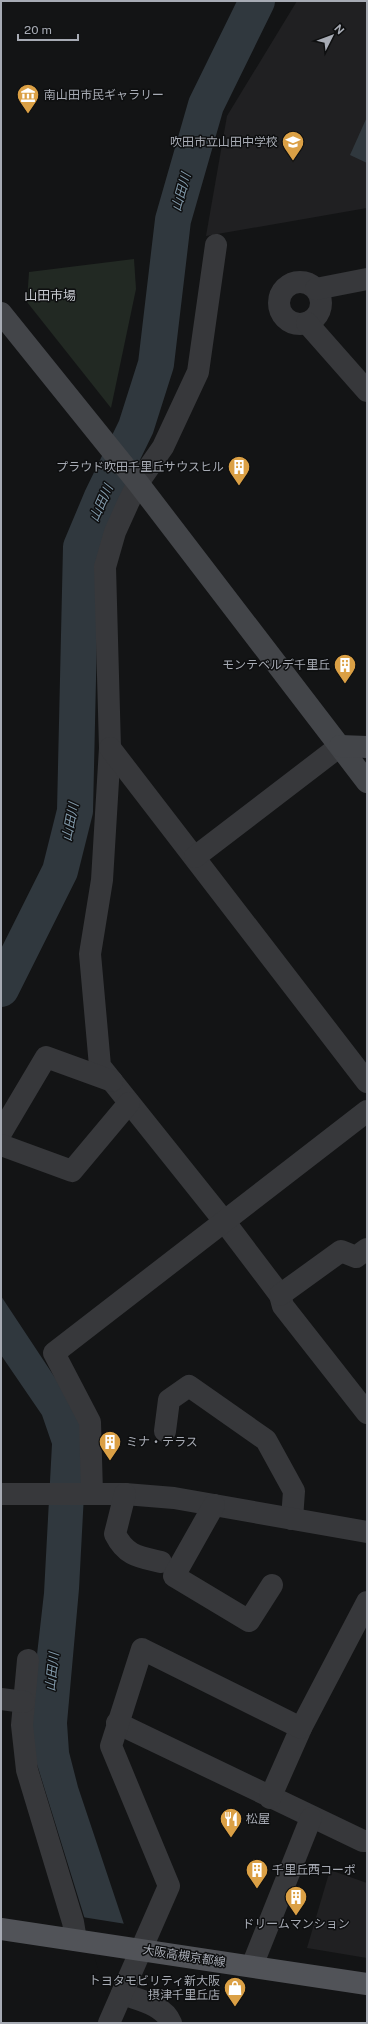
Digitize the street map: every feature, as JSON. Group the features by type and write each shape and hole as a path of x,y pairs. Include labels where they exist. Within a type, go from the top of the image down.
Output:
{"main road":[{"name":"大阪高槻京都線","path":"1,1929 367,1984"}],"street":[{"path":"216,245 198,372 163,447 138,483 115,532 105,567 110,748 102,880 90,954 100,1066 224,1222 280,1295 283,1306 367,1413"},
{"path":"316,289 367,278"},
{"path":"297,282 310,284 316,289 320,294 321,308 313,320 307,323 293,323 287,319 280,308 281,294 285,289 297,282"},
{"path":"1,313 138,483 367,782"},
{"path":"307,323 367,391"},
{"path":"195,857 340,746 367,747"},
{"path":"110,748 367,1082"},
{"path":"1,1133 46,1057 112,1081"},
{"path":"1,1145 72,1171 129,1102"},
{"path":"92,1493 90,1422 54,1353 367,1111"},
{"path":"280,1295 341,1251 356,1257 367,1249"},
{"path":"165,1431 169,1400 189,1386 266,1440 294,1491 292,1519"},
{"path":"1,1494 92,1493 174,1498 367,1532"},
{"path":"124,1494 115,1534 121,1546 135,1556 161,1562"},
{"path":"214,1505 174,1576 250,1621 272,1585"},
{"path":"270,1798 301,1728 367,1602"},
{"path":"110,2021 144,1950 169,1886 111,1746 117,1723 142,1649 301,1728"},
{"path":"28,1660 22,1725 28,1770 80,1940"},
{"path":"1,1699 24,1702"},
{"path":"117,1723 311,1818 363,1841 367,1841"},
{"path":"252,1966 311,1818"},
{"path":"122,1994 156,2007 168,2014 171,2023"}],"shaded area":[{"name":"吹田市立山田中学校","path":"297,1 367,1 367,208 206,236 227,116"},
{"path":"134,259 136,289 111,408 27,302 29,272"},
{"path":"330,1870 367,1883 367,1958 307,1948"}],"water":[{"path":"367,117 367,163 350,155"},
{"path":"1,1296 79,1414 86,1456 79,1589 67,1723 69,1752 78,1787 157,2023 117,2023 36,1761 32,1727 34,1681 44,1593 52,1444 42,1415 1,1355"}],"pier":[{"path":"82,1917 126,1924 159,2023 115,2023"}],"waterway":[{"name":"山田川","path":"1,989 60,871 75,811 81,547 102,497 136,427 156,364 173,220 206,105 257,1"}],"place":[{"name":"南山田市民ギャラリー","path":"28,114"},
{"name":"吹田市立山田中学校","path":"293,162"},
{"name":"プラウド吹田千里丘サウスヒル","path":"239,486"},
{"name":"モンテベルデ千里丘","path":"345,684"},
{"name":"ミナ・テラス","path":"110,1462"},
{"name":"松屋","path":"231,1838"},
{"name":"千里丘西コーポ","path":"257,1890"},
{"name":"ドリームマンション","path":"296,1916"},
{"name":"トヨタモビリティ新大阪 摂津千里丘店","path":"235,2008"}],"district":[{"name":"山田市場","path":"50,295"}]}
